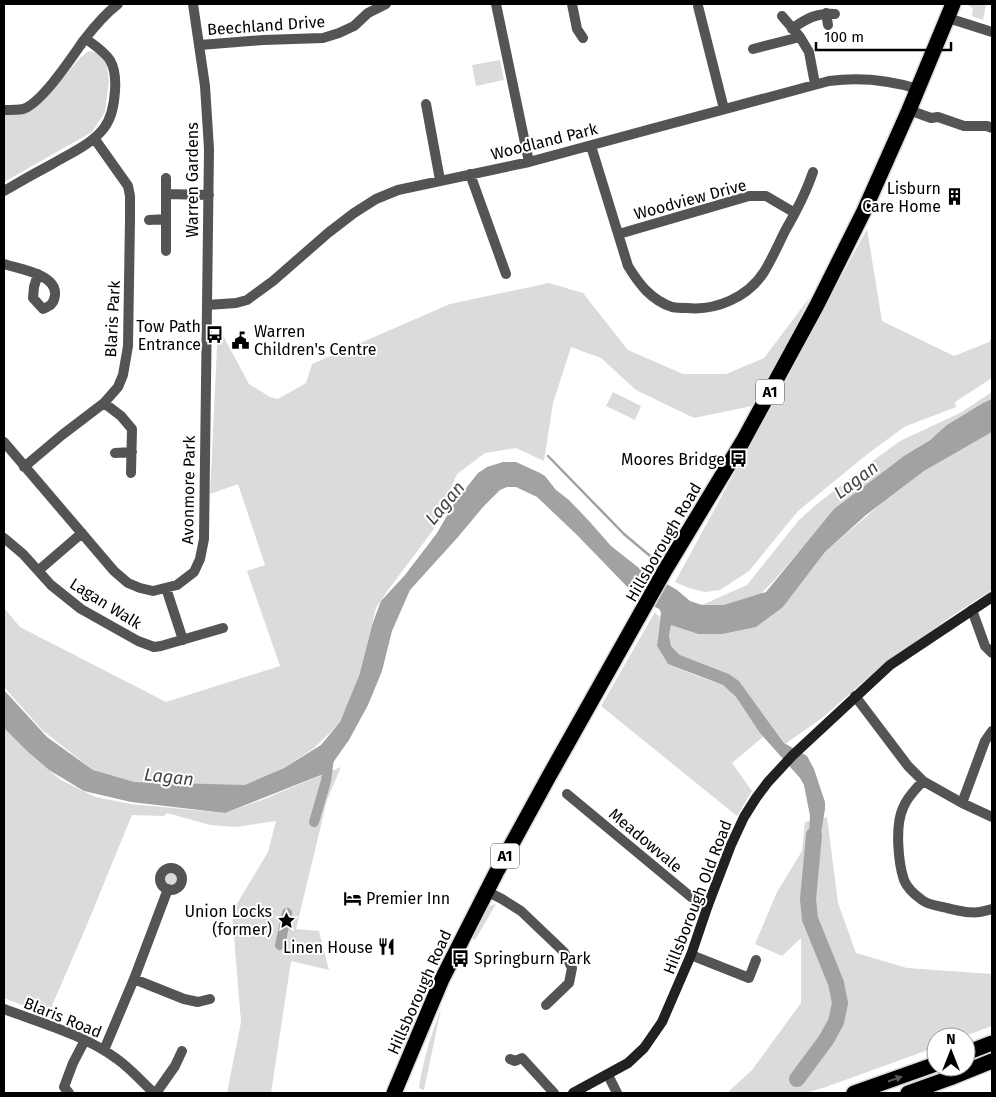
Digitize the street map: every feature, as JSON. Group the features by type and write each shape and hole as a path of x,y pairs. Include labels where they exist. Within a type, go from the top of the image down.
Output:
{"highway":[{"name":"Hillsborough Road","path":"398,1092 442,978 486,891 672,558 743,441 817,305 864,211 918,90 953,4"},
{"path":"976,1049 992,1042"},
{"path":"908,1093 992,1061"},
{"path":"854,1093 926,1068"}],"street":[{"path":"4,110 24,108 34,102 53,82 108,12 118,4"},
{"name":"Warren Gardens","path":"193,4 200,45 208,122 209,195 206,357"},
{"name":"Beechland Drive","path":"200,45 323,38 354,26 368,14 386,4"},
{"path":"496,4 528,162"},
{"path":"572,4 577,28 584,38"},
{"path":"698,6 724,109"},
{"path":"792,29 802,21 821,14 831,13 828,25"},
{"path":"782,16 800,37 809,52 815,84"},
{"path":"948,18 992,32"},
{"path":"753,49 800,37"},
{"path":"4,191 75,151 94,138 104,128 109,119 114,105 115,70 102,50 86,39"},
{"name":"Woodland Park","path":"207,305 236,303 247,300 273,281 354,213 376,199 398,190 528,162 591,146 815,84 857,79 896,83 918,90"},
{"path":"426,104 440,180"},
{"path":"909,110 930,118 938,117 964,126 987,126 992,128"},
{"name":"Blaris Park","path":"24,467 104,403 118,387 123,374 128,346 130,196 128,186 94,138"},
{"path":"591,146 628,266 637,281 649,294 673,308 694,309 720,306 735,299 751,287 763,274 806,192 813,172"},
{"path":"470,174 506,274"},
{"path":"166,178 166,251"},
{"path":"166,194 209,195"},
{"name":"Woodview Drive","path":"619,234 749,196 766,196 795,213"},
{"path":"149,220 166,219"},
{"path":"4,264 38,274"},
{"name":"Avonmore Park","path":"4,442 82,534 128,583 154,591 177,585 194,572 203,549 206,357"},
{"path":"104,403 121,416 132,428 132,473"},
{"path":"115,453 132,452"},
{"path":"39,570 82,534"},
{"name":"Lagan Walk","path":"4,538 23,554 51,585 78,607 138,641 154,647 161,646 222,628"},
{"path":"166,588 183,640"},
{"name":"Hillsborough Old Road","path":"573,1093 628,1063 644,1048 653,1036 665,1016 691,956 730,845 756,798 779,769 890,665 992,597"},
{"path":"972,610 985,646 992,653"},
{"path":"855,696 908,766 923,780 962,803 992,817"},
{"path":"962,803 985,741 992,732"},
{"path":"923,780 907,799 901,810 898,852 905,881 913,893 923,902 966,912 980,913 992,909"},
{"name":"Meadowvale","path":"567,794 691,897 708,905"},
{"path":"104,1050 134,979 168,889"},
{"path":"486,891 521,911 564,952 572,968 569,983 546,1005"},
{"path":"691,956 749,978 756,960"},
{"path":"134,979 184,999 198,1002 210,999"},
{"name":"Blaris Road","path":"4,1009 85,1040 104,1050 155,1093"},
{"path":"69,1093 64,1087 66,1080 85,1040"},
{"path":"155,1093 175,1066 182,1051"},
{"path":"510,1059 515,1060 522,1055 554,1093"},
{"path":"608,1075 617,1093"}],"shaded area":[{"path":"967,4 986,4 983,20 972,16 973,9"},
{"path":"89,51 98,53 107,65 109,81 105,112 92,132 4,182 4,114 22,114 43,101 81,57"},
{"path":"500,60 504,80 476,86 472,65"},
{"path":"867,229 882,321 954,356 989,342 992,337 992,378 955,402 956,407 904,427 865,456 798,511 749,571 720,590 705,592 675,582"},
{"path":"549,283 583,293 628,350 683,374 726,374 764,358 810,297 757,405 694,418 636,390 601,358 571,347 553,403 544,461 516,448 485,453 457,474 434,529 376,608 357,683 339,724 314,748 287,766 243,788 184,783 128,782 93,770 42,730 4,687 4,608 20,627 166,702 280,666 247,571 265,565 238,484 210,494 218,326 249,384 270,397 278,399 306,383 312,364 450,304"},
{"path":"613,392 641,406 635,420 606,406"},
{"path":"992,392 992,401 962,416 896,462 837,507 757,598 725,605 702,605 747,585 799,520 874,460 900,441 960,413"},
{"path":"992,399 992,432 924,471 866,515 825,552 783,607 756,627 722,634 698,634 671,625 669,635 671,646 680,655 729,674 739,681 784,743 807,756 814,769 825,802 819,858 806,856 810,816 804,785 760,733 736,697 723,685 668,664 657,646 661,612 659,609 638,598 537,497 516,487 507,487 500,490 410,590 392,631 382,671 368,705 349,740 327,771 321,775 225,813 131,802 84,791 49,770 4,728 4,690 47,737 93,770 134,782 245,785 284,768 321,745 340,722 359,676 372,625 381,601 405,575 437,533 455,502 478,473 487,467 503,462 516,462 540,473 545,476 556,490 569,500 611,546 639,568 677,590 690,601 702,605 724,605 766,592 834,509 904,456 930,440 947,425"},
{"path":"992,432 992,590 878,669 822,718 785,744 739,681 729,674 680,655 671,646 669,634 671,625 698,634 783,607 825,552 882,503 924,471"},
{"path":"655,612 660,617 657,646 668,664 723,685 736,697 763,737 732,763 752,791 737,816 601,706"},
{"path":"4,728 33,757 61,780 95,797 131,804 225,813 262,800 341,767 327,800 296,929 319,931 329,970 291,961 271,1093 227,1093 241,1022 232,912 268,852 276,821 236,827 210,825 167,813 164,816 132,815 48,1015 4,998"},
{"path":"827,817 838,903 856,953 907,968 992,974 992,1026 976,1032 976,1027 926,1027 926,1051 805,1093 727,1093 752,1070 801,1003 801,938 782,956 755,944 777,892 802,851 805,822"},
{"path":"168,872 174,872 178,879 174,886 168,886 164,882 164,876"},
{"path":"496,904 475,940 473,939 472,936 488,906"},
{"path":"441,1009 424,1090 419,1088 422,1069"}],"waterway":[{"path":"548,456 624,534 656,561"},
{"path":"314,822 326,781 329,758"},
{"path":"797,1079 826,1040 836,1022 840,1003 836,983 810,919 808,899 814,835"},
{"path":"280,945 287,913"}],"place":[{"name":"Lisburn Care Home","path":"955,197"},
{"name":"Tow Path Entrance","path":"215,335"},
{"name":"Warren Children's Centre","path":"240,340"},
{"name":"Moores Bridge","path":"739,459"},
{"name":"Premier Inn","path":"352,898"},
{"name":"Union Locks (former)","path":"286,920"},
{"name":"Linen House","path":"387,947"},
{"name":"Springburn Park","path":"460,958"}],"water label":[{"name":"Lagan","path":"856,480"},
{"name":"Lagan","path":"445,503"},
{"name":"Lagan","path":"169,777"}]}
